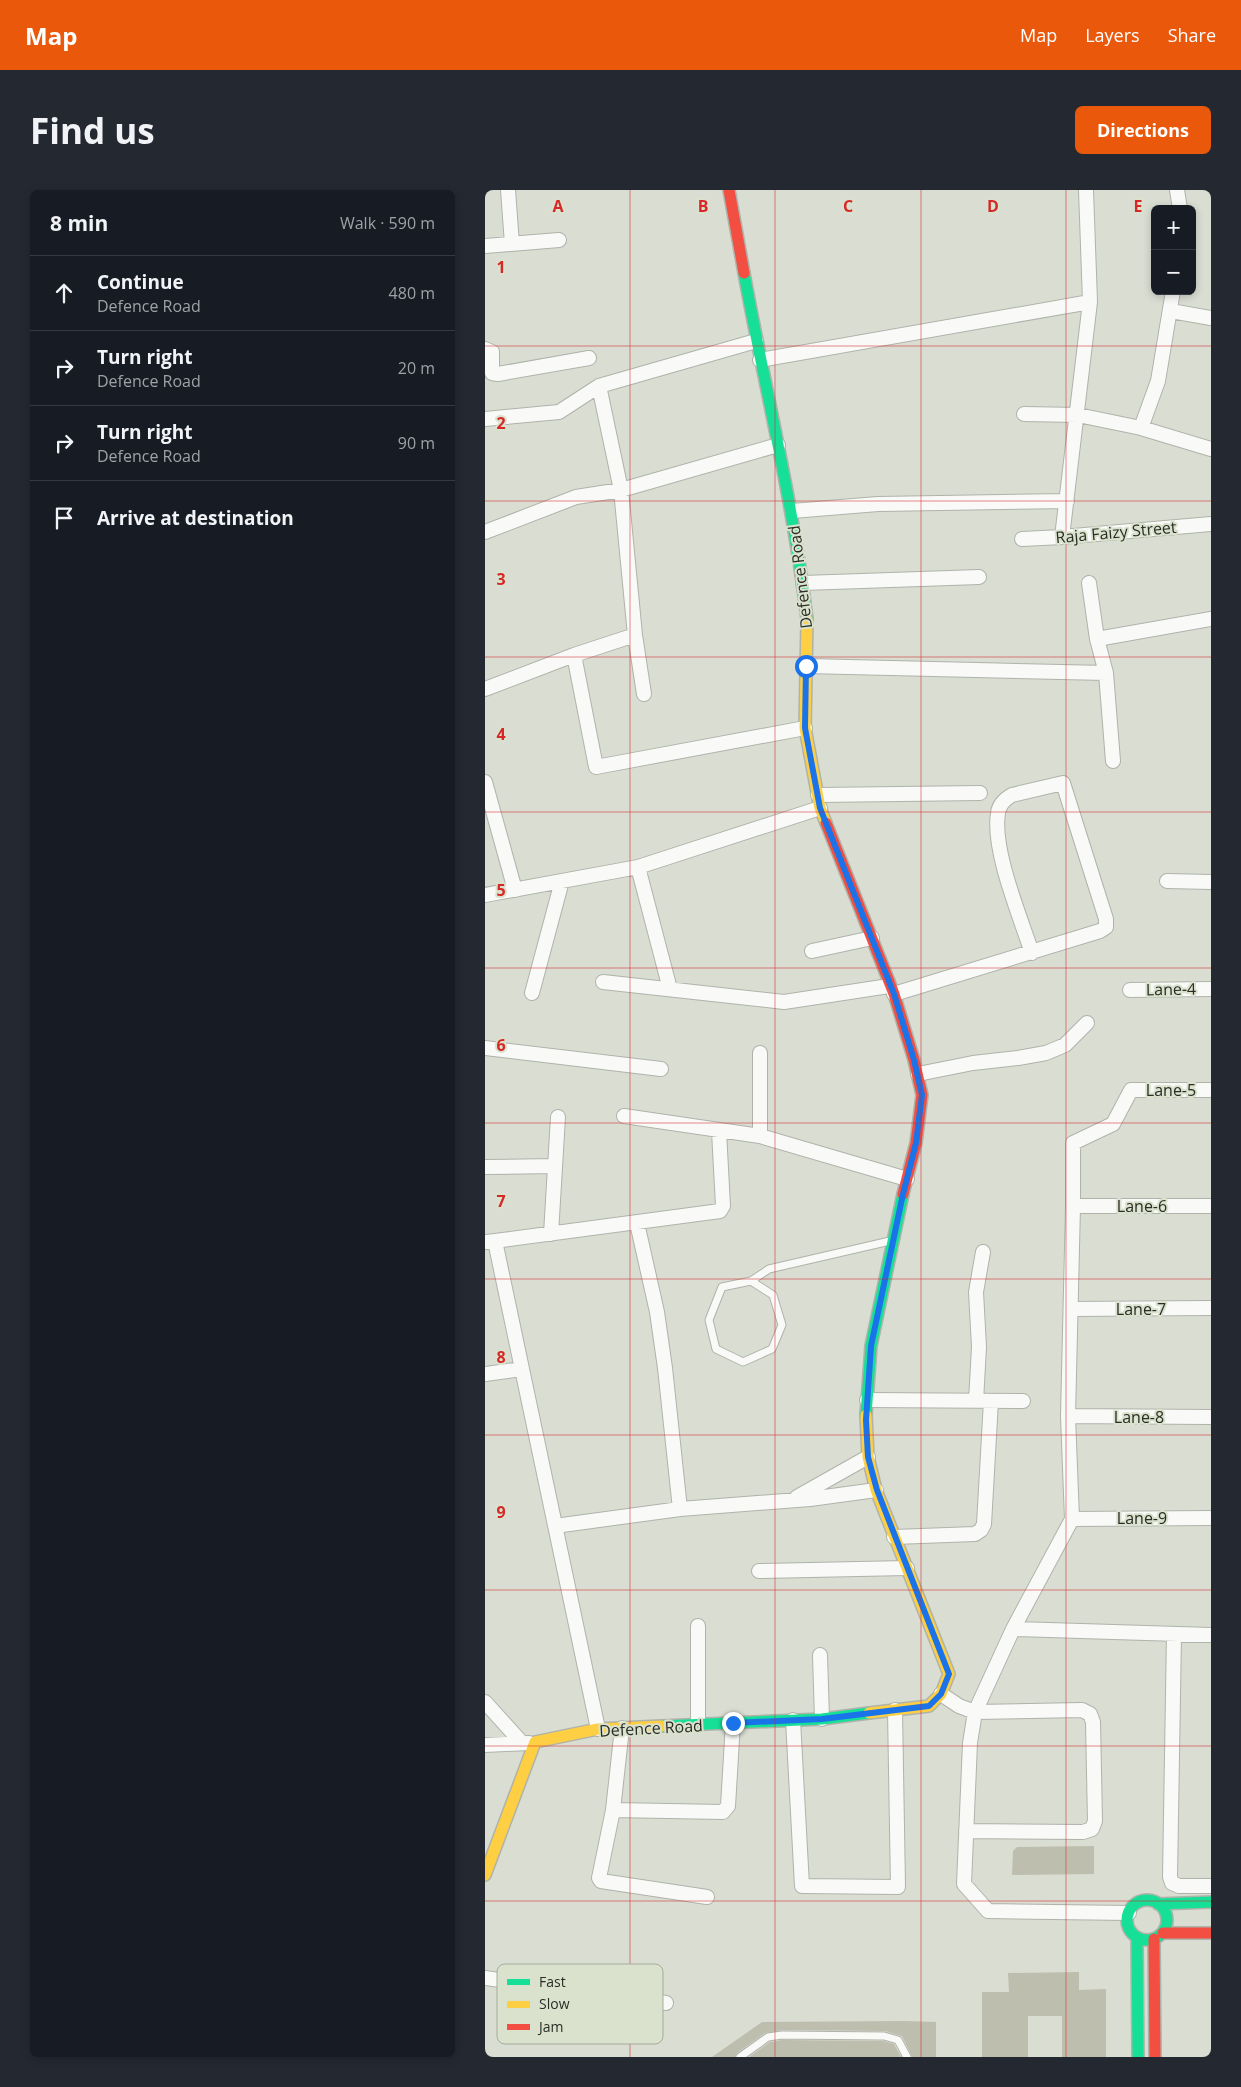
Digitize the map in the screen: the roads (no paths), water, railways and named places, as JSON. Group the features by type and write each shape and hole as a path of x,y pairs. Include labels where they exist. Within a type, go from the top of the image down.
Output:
{"street":[{"path":"508,190 512,244"},
{"name":"Defence Road","path":"529,1743 598,1729 822,1719 929,1706 941,1694 949,1674 894,1537 877,1490 868,1457 867,1400 871,1346 916,1143 922,1095 918,1074 891,990 819,802 805,728 808,623 803,583 792,511 756,341 729,190"},
{"path":"1062,538 1090,302 1087,190"},
{"path":"1177,190 1179,205"},
{"path":"485,246 559,240"},
{"path":"1141,428 1158,381 1173,295"},
{"path":"760,360 1090,302"},
{"path":"1171,311 1211,318"},
{"path":"485,419 559,412 599,386 756,341"},
{"path":"485,349 492,352 492,373 498,374 589,358"},
{"path":"599,386 621,490 635,635 643,694"},
{"path":"1024,414 1077,415 1141,428 1211,448"},
{"path":"485,532 576,498 621,490 778,445"},
{"path":"792,511 878,504 1067,501"},
{"name":"Raja Faizy Street","path":"1022,539 1062,538 1211,524"},
{"path":"803,583 979,576"},
{"path":"1089,583 1097,639 1106,672 1113,760"},
{"path":"1097,639 1211,619"},
{"path":"485,689 574,655 635,635"},
{"path":"574,655 595,767 805,728"},
{"path":"806,666 1106,672"},
{"path":"485,782 515,890"},
{"path":"603,982 784,1002 891,990 1032,952 1100,931 1106,927 1106,919 1063,783 1012,795 1005,799 998,812 999,851 1032,952"},
{"path":"485,895 638,867 819,802 980,793"},
{"path":"638,867 670,989"},
{"path":"532,993 562,881"},
{"path":"1167,881 1211,882"},
{"path":"811,950 872,938"},
{"name":"Lane-4","path":"1131,990 1211,989"},
{"path":"918,1074 973,1063 1046,1053 1065,1045 1087,1023"},
{"path":"485,1048 661,1068"},
{"path":"759,1136 761,1053"},
{"name":"Lane-5","path":"1073,1206 1073,1143 1113,1124 1131,1090 1211,1090"},
{"path":"624,1116 759,1136 907,1179"},
{"path":"551,1234 559,1118"},
{"path":"598,1729 522,1369 490,1242 720,1212 723,1206 719,1130"},
{"path":"485,1167 555,1166"},
{"path":"1073,1206 1068,1416 1072,1519 1013,1629 975,1712 970,1743 964,1884 988,1911 1129,1913"},
{"name":"Lane-6","path":"1073,1206 1211,1206"},
{"path":"637,1223 657,1312 680,1509"},
{"path":"976,1401 979,1347 976,1292 983,1252"},
{"name":"Lane-7","path":"1071,1309 1211,1308"},
{"path":"485,1374 522,1369"},
{"path":"867,1400 1023,1402"},
{"path":"894,1537 975,1534 981,1530 984,1524 991,1401"},
{"name":"Lane-8","path":"1068,1416 1211,1417"},
{"path":"792,1500 868,1457"},
{"path":"555,1526 680,1509 792,1500 877,1490"},
{"name":"Lane-9","path":"1072,1519 1211,1518"},
{"path":"759,1571 907,1568"},
{"path":"698,1626 698,1725"},
{"path":"1013,1629 1211,1635"},
{"path":"1174,1635 1170,1878 1172,1883 1179,1886 1211,1886"},
{"path":"820,1656 822,1719"},
{"path":"941,1694 959,1706 975,1712 1082,1710 1090,1714 1093,1722 1095,1821 1092,1829 1083,1832 966,1830"},
{"path":"485,1702 529,1743"},
{"path":"793,1720 802,1886 898,1887 895,1710"},
{"path":"613,1810 723,1812 728,1806 733,1723"},
{"path":"622,1728 613,1810 599,1878 601,1881 707,1897"},
{"path":"485,1745 529,1743"},
{"path":"485,1875 529,1743"},
{"path":"1211,1902 1158,1904 1147,1901 1141,1902 1136,1904 1129,1913 1128,1924 1133,1934 1143,1940 1158,1936 1211,1932"},
{"path":"1155,2057 1158,1936 1167,1922 1167,1917 1158,1904"},
{"path":"1137,1937 1138,2057"}],"lane":[{"path":"751,1281 773,1295 781,1325 772,1349 743,1362 716,1349 709,1320 722,1287 751,1281 769,1269 893,1240"},
{"path":"740,2057 768,2036 782,2035 883,2036 898,2040 907,2057"}]}
